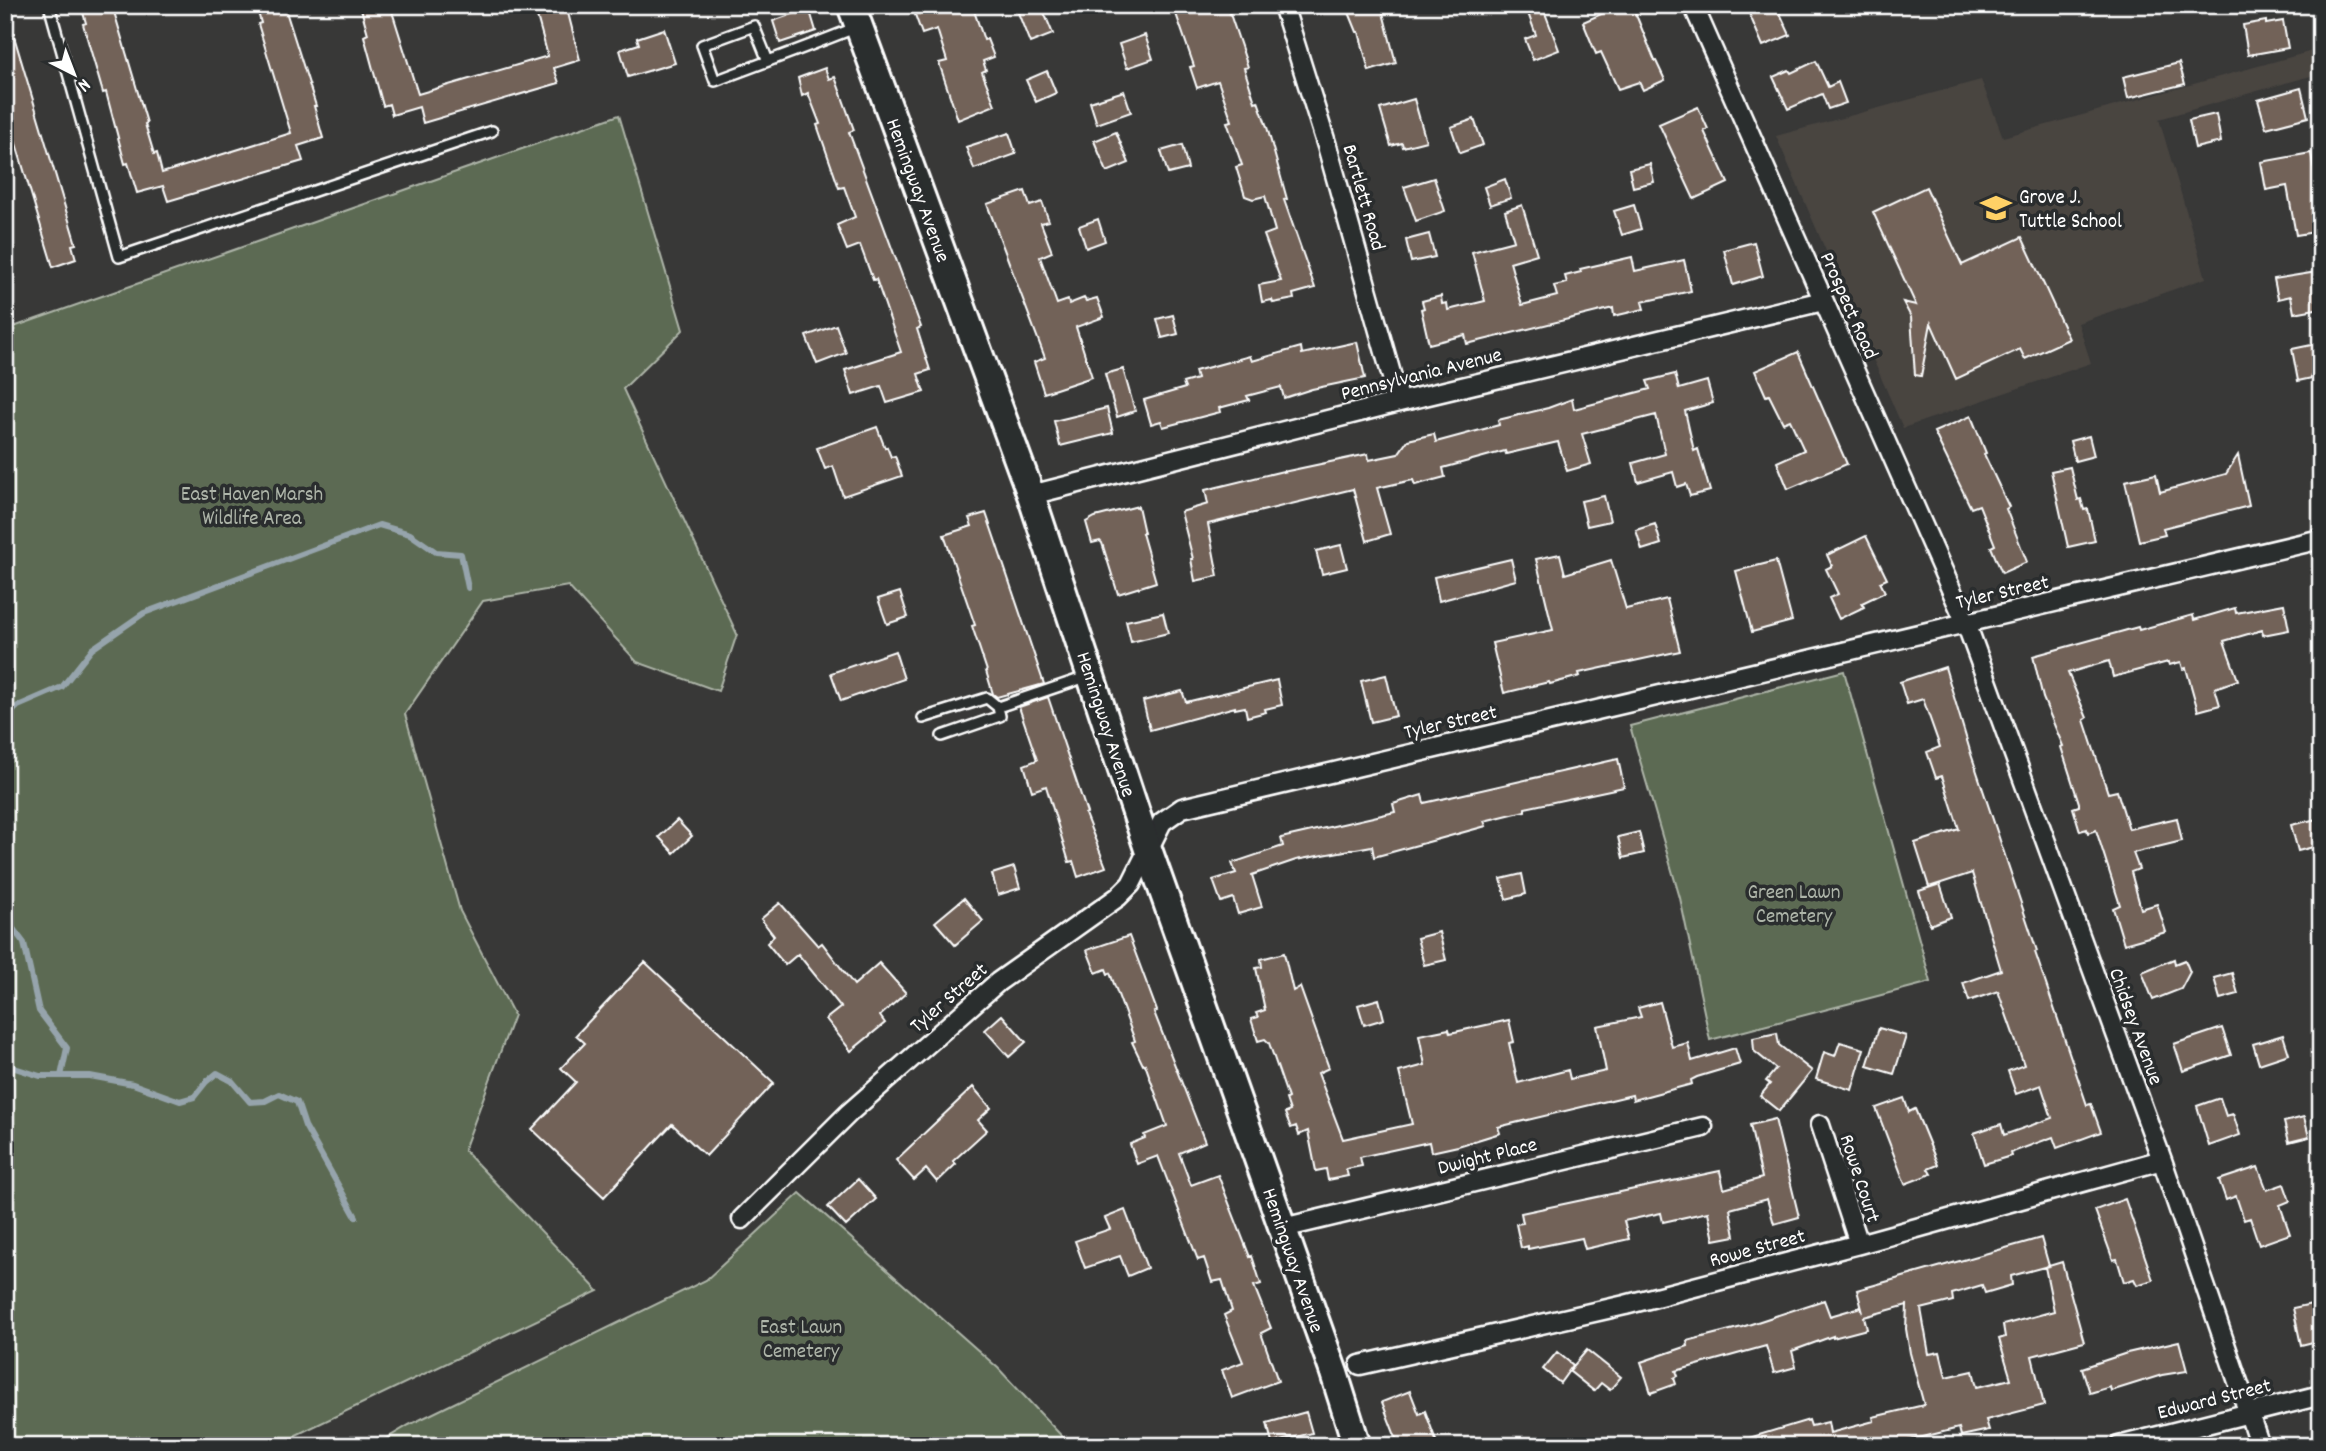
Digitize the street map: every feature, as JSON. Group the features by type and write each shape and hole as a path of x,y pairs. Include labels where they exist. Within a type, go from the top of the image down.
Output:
{"main road":[{"name":"Hemingway Avenue","path":"855,16 1031,495 1148,849 1337,1381 1357,1446"}],"street":[{"name":"Bartlett Road","path":"1283,5 1327,146 1399,402"},
{"name":"Prospect Road","path":"1693,5 1966,623"},
{"name":"Pennsylvania Avenue","path":"1031,495 1399,402 1824,301"},
{"name":"Tyler Street","path":"742,1219 849,1113 998,982 1118,897 1131,884 1162,822 1182,808 2321,539"},
{"name":"Chidsey Avenue","path":"1966,623 2162,1160 2260,1446"},
{"name":"Rowe Court","path":"1820,1125 1859,1244"},
{"name":"Dwight Place","path":"1283,1228 1703,1127"},
{"name":"Rowe Street","path":"1360,1365 1625,1305 1859,1244 2162,1160"},
{"name":"Edward Street","path":"2119,1446 2321,1395"}],"lane":[{"path":"49,5 119,257 492,131"},
{"path":"768,61 754,26 702,45 715,81 768,61 855,16"},
{"path":"998,707 1091,676"},
{"path":"923,718 987,698 998,707 1000,716 942,736"}],"shaded area":[{"name":"Grove J. Tuttle School","path":"2316,50 2321,73 2159,119 2206,278 2078,323 2091,363 1903,428 1776,136 1981,80 2003,137"}],"green space":[{"name":"East Haven Marsh Wildlife Area","path":"619,115 683,330 623,389 737,634 718,691 637,662 568,586 483,601 405,714 460,911 514,1015 464,1150 598,1291 296,1435 289,1446 5,1446 5,330"},
{"name":"Green Lawn Cemetery","path":"1844,671 1931,982 1710,1040 1680,898 1630,726"},
{"name":"East Lawn Cemetery","path":"800,1193 998,1368 1071,1446 374,1446 409,1425 706,1280"}],"building":[{"path":"96,5 112,5 147,123 145,124 162,173 291,133 258,24 261,23 256,5 284,5 316,106 323,138 298,146 303,161 168,201 163,186 137,193 128,163 125,164 106,92 103,93 83,24 86,23 82,9"},
{"path":"360,5 390,5 418,94 548,56 534,5 566,5 580,60 554,68 559,83 423,123 419,107 392,115 389,104 383,106 364,36 368,34"},
{"path":"925,5 972,5 984,40 987,39 994,57 983,61 986,70 982,72 995,105 958,120 939,63 947,61 937,29 922,34 913,9"},
{"path":"1030,5 1041,5 1053,34 1030,43 1017,10"},
{"path":"1173,5 1227,5 1248,67 1244,68 1255,102 1258,101 1267,127 1287,199 1284,200 1315,288 1293,294 1294,299 1262,302 1259,285 1281,281 1264,235 1275,231 1265,196 1253,199 1245,196 1236,167 1242,165 1227,122 1232,121 1218,81 1197,88 1190,67 1194,66"},
{"path":"1346,5 1381,5 1396,63 1369,71 1359,32"},
{"path":"1525,5 1542,5 1559,50 1533,60 1525,39 1536,35"},
{"path":"1604,5 1632,5 1665,80 1643,90 1639,82 1618,89 1601,52 1596,54 1583,22 1606,12"},
{"path":"1759,5 1769,5 1772,11 1778,9 1790,35 1763,46 1748,11"},
{"path":"809,8 816,31 780,43 773,21"},
{"path":"2266,21 2266,24 2283,21 2288,48 2248,55 2243,25"},
{"path":"10,23 76,244 72,245 76,259 53,267 5,107 5,24"},
{"path":"664,29 675,63 628,77 620,50 639,44 637,38"},
{"path":"1145,35 1153,59 1127,68 1119,44"},
{"path":"1816,61 1828,87 1838,82 1846,103 1828,109 1822,94 1788,109 1773,77 1789,70 1791,73"},
{"path":"2179,63 2185,84 2128,98 2123,77"},
{"path":"825,68 829,79 835,77 854,130 849,132 921,327 917,329 930,370 918,374 924,392 887,403 881,386 853,395 845,370 901,352 876,279 873,280 860,245 847,250 837,225 855,217 844,187 839,188 808,93 802,96 798,78"},
{"path":"1047,71 1056,93 1036,102 1026,80"},
{"path":"2301,88 2308,117 2266,128 2258,100"},
{"path":"1124,91 1131,112 1097,124 1090,102"},
{"path":"1414,99 1426,141 1403,147 1402,143 1391,146 1380,109"},
{"path":"1698,107 1708,129 1704,131 1728,183 1694,199 1659,124"},
{"path":"2216,114 2221,142 2195,148 2189,120"},
{"path":"1474,119 1483,145 1460,153 1451,127"},
{"path":"1116,132 1129,163 1107,172 1094,141"},
{"path":"1009,133 1016,154 974,169 966,147"},
{"path":"1182,145 1188,169 1168,174 1161,151"},
{"path":"2311,153 2321,211 2321,231 2296,235 2287,186 2266,190 2261,162"},
{"path":"1650,164 1654,182 1633,187 1629,169"},
{"path":"1434,178 1445,211 1416,221 1404,187"},
{"path":"1505,179 1511,198 1490,205 1484,187"},
{"path":"1926,187 1962,265 2022,237 2069,339 2025,359 2020,349 1956,379 1931,323 1921,376 1915,375 1911,317 1903,302 1916,305 1873,212"},
{"path":"1025,191 1030,206 1042,202 1049,221 1041,223 1052,252 1040,257 1057,304 1068,300 1069,304 1084,298 1086,301 1097,298 1104,317 1076,327 1092,377 1044,393 1034,362 1045,358 987,204"},
{"path":"1522,205 1537,254 1510,262 1522,305 1557,296 1554,286 1567,283 1565,276 1581,272 1580,269 1632,257 1635,271 1684,260 1691,291 1642,302 1644,309 1614,316 1613,308 1467,344 1465,335 1429,344 1421,309 1424,308 1422,301 1441,296 1442,304 1447,303 1448,310 1485,301 1472,252 1514,241 1505,211"},
{"path":"1634,205 1641,229 1622,235 1614,211"},
{"path":"1098,219 1105,241 1086,248 1079,226"},
{"path":"1429,234 1435,257 1411,262 1406,240"},
{"path":"1754,242 1763,276 1733,285 1724,250"},
{"path":"2317,272 2321,308 2294,313 2291,296 2278,299 2274,279"},
{"path":"1173,315 1178,334 1162,338 1157,319"},
{"path":"836,325 846,353 817,364 806,336"},
{"path":"1357,342 1365,378 1284,398 1281,387 1247,396 1249,400 1219,408 1220,412 1163,427 1161,421 1151,424 1144,400 1185,388 1183,383 1197,379 1195,371 1250,356 1252,361 1301,347 1302,354"},
{"path":"2321,343 2321,376 2298,381 2292,349"},
{"path":"1798,352 1847,464 1788,489 1777,462 1804,450 1790,420 1783,423 1769,395 1766,396 1755,371"},
{"path":"1123,369 1135,411 1117,417 1105,374"},
{"path":"1675,374 1679,389 1707,381 1713,403 1685,411 1694,451 1698,449 1710,491 1690,496 1686,484 1677,487 1673,472 1638,482 1633,463 1665,454 1656,415 1582,434 1591,464 1567,471 1558,442 1506,454 1505,451 1443,468 1445,477 1415,485 1413,480 1377,488 1390,534 1367,541 1353,489 1208,524 1218,576 1195,581 1193,559 1181,512 1208,504 1205,490 1368,454 1369,460 1398,454 1408,440 1434,434 1436,442 1499,425 1498,420 1548,408 1572,399 1574,409 1650,389 1647,381"},
{"path":"1107,408 1113,433 1060,446 1054,421"},
{"path":"1971,416 1986,453 1984,454 2009,507 2006,509 2027,562 2002,573 1991,547 1995,545 1979,505 1971,508 1934,432"},
{"path":"877,427 885,448 887,447 891,457 895,456 902,476 843,496 833,466 825,469 817,448"},
{"path":"2089,436 2094,456 2075,461 2070,441"},
{"path":"2238,455 2249,506 2163,528 2165,535 2139,541 2125,481 2156,474 2160,492 2226,474"},
{"path":"2070,467 2078,500 2081,499 2084,510 2088,509 2095,541 2068,547 2051,471"},
{"path":"1604,496 1610,521 1587,526 1581,501"},
{"path":"1138,506 1142,533 1156,582 1118,594 1102,543 1092,543 1086,522 1095,517"},
{"path":"986,513 1044,684 997,697 993,694 972,626 975,625 944,535 972,526 969,518"},
{"path":"1655,524 1661,544 1642,550 1636,530"},
{"path":"1866,536 1887,579 1880,582 1885,592 1862,603 1864,607 1839,619 1829,598 1838,594 1826,569 1832,566 1827,555"},
{"path":"1341,545 1347,568 1322,574 1316,551"},
{"path":"1560,554 1565,574 1611,560 1626,609 1667,599 1680,651 1504,693 1492,643 1553,630 1536,559"},
{"path":"1511,559 1516,580 1439,601 1434,577"},
{"path":"1776,561 1792,621 1752,632 1736,571"},
{"path":"900,592 908,617 887,624 878,599"},
{"path":"2284,604 2289,630 2263,635 2262,630 2224,641 2238,680 2215,688 2220,705 2198,711 2186,668 2183,669 2181,662 2169,665 2168,662 2113,677 2109,661 2068,673 2087,718 2084,720 2108,793 2117,791 2129,829 2177,818 2182,841 2133,853 2139,869 2131,872 2141,909 2157,904 2166,932 2124,944 2113,908 2120,905 2096,830 2088,833 2087,829 2080,831 2073,808 2079,806 2079,803 2061,747 2063,746 2043,698 2033,656 2193,615 2194,620 2235,608 2236,613"},
{"path":"1163,613 1168,633 1131,642 1126,621"},
{"path":"895,651 904,679 841,701 831,673"},
{"path":"1945,667 2037,951 2035,952 2087,1105 2091,1104 2101,1132 2057,1148 2053,1137 2010,1153 2011,1156 1984,1164 1974,1133 2001,1124 2004,1135 2052,1118 2041,1085 2016,1094 2008,1071 2024,1065 1998,991 1969,1001 1963,983 2001,970 1972,873 1929,887 1915,843 1959,829 1942,776 1936,778 1927,752 1940,747 1923,699 1907,704 1900,682"},
{"path":"1386,675 1396,716 1371,722 1361,681"},
{"path":"1277,680 1282,705 1265,709 1266,712 1247,717 1245,707 1235,707 1150,730 1143,701 1182,691 1186,702"},
{"path":"1048,697 1087,813 1085,814 1106,867 1078,877 1073,861 1069,862 1046,786 1032,791 1024,765 1037,760 1019,707"},
{"path":"1618,759 1624,787 1525,808 1525,811 1484,821 1486,826 1374,857 1372,846 1296,860 1252,875 1262,907 1238,914 1233,898 1221,902 1213,880 1236,873 1232,863 1283,846 1281,838 1395,812 1393,804 1422,795 1424,803"},
{"path":"2321,818 2321,845 2298,851 2291,825"},
{"path":"677,820 692,836 674,853 659,837"},
{"path":"1639,832 1644,853 1623,858 1618,837"},
{"path":"1014,867 1020,888 998,895 992,874"},
{"path":"1522,874 1526,894 1506,899 1501,879"},
{"path":"1940,884 1951,917 1930,925 1919,891"},
{"path":"964,898 983,921 955,945 935,922"},
{"path":"780,903 818,946 822,943 854,985 879,963 906,993 880,1016 885,1023 851,1051 826,1019 841,1007 798,954 785,965 767,943 774,936 761,919"},
{"path":"1439,932 1446,960 1424,965 1417,938"},
{"path":"1129,936 1157,1011 1154,1012 1205,1142 1179,1153 1191,1185 1218,1175 1250,1257 1252,1256 1261,1284 1254,1286 1271,1328 1261,1333 1278,1381 1232,1398 1222,1370 1243,1362 1224,1315 1232,1311 1222,1280 1212,1282 1204,1258 1198,1260 1158,1156 1137,1164 1130,1144 1167,1126 1145,1064 1143,1065 1132,1042 1135,1041 1110,973 1108,974 1106,969 1096,973 1087,950"},
{"path":"1284,953 1293,991 1300,987 1329,1068 1318,1073 1343,1139 1412,1124 1399,1072 1425,1065 1419,1035 1449,1029 1450,1033 1509,1020 1514,1042 1509,1043 1518,1083 1568,1070 1570,1079 1606,1071 1597,1026 1641,1017 1638,1008 1660,1002 1672,1047 1688,1043 1692,1061 1735,1048 1740,1064 1697,1077 1691,1080 1692,1084 1633,1100 1632,1095 1498,1127 1500,1133 1458,1146 1431,1152 1429,1142 1360,1157 1362,1166 1346,1169 1348,1176 1328,1180 1326,1169 1316,1171 1308,1131 1299,1135 1296,1126 1291,1128 1285,1113 1290,1111 1286,1099 1288,1098 1269,1043 1265,1039 1258,1041 1251,1019 1258,1017 1256,1013 1265,1010 1256,968 1262,967 1261,959"},
{"path":"2174,959 2175,964 2185,960 2190,972 2181,989 2153,1000 2142,972"},
{"path":"645,962 774,1083 706,1156 672,1124 604,1197 532,1129 576,1082 561,1068 585,1043 576,1035"},
{"path":"2232,973 2238,994 2220,999 2214,978"},
{"path":"1379,999 1384,1019 1364,1025 1358,1005"},
{"path":"1002,1015 1026,1042 1009,1057 985,1030"},
{"path":"1879,1028 1906,1036 1894,1074 1867,1066"},
{"path":"2222,1028 2231,1055 2183,1071 2174,1044"},
{"path":"1777,1033 1779,1045 1812,1071 1779,1111 1760,1096 1770,1084 1766,1081 1776,1069 1754,1051 1753,1038"},
{"path":"2283,1035 2289,1054 2259,1064 2253,1044"},
{"path":"1840,1042 1864,1049 1852,1090 1816,1079 1824,1052 1835,1056"},
{"path":"973,1087 991,1108 978,1120 987,1130 953,1161 956,1164 937,1182 926,1169 914,1180 896,1160"},
{"path":"1904,1098 1909,1112 1915,1109 1938,1165 1928,1169 1931,1174 1905,1184 1876,1108"},
{"path":"2220,1098 2226,1116 2233,1114 2240,1135 2209,1146 2197,1106"},
{"path":"2304,1117 2309,1137 2289,1142 2284,1122"},
{"path":"1775,1119 1799,1217 1774,1224 1767,1199 1730,1209 1735,1236 1714,1240 1708,1212 1663,1222 1661,1213 1624,1221 1629,1239 1585,1249 1582,1238 1528,1249 1528,1246 1521,1248 1516,1224 1523,1223 1521,1213 1720,1171 1724,1189 1762,1178 1750,1125"},
{"path":"2258,1167 2267,1190 2284,1184 2290,1201 2280,1205 2290,1234 2259,1245 2250,1218 2244,1220 2236,1196 2226,1200 2219,1180"},
{"path":"858,1179 876,1199 846,1226 828,1207"},
{"path":"2125,1199 2153,1280 2137,1285 2134,1279 2124,1282 2095,1210"},
{"path":"1125,1210 1147,1268 1128,1276 1120,1256 1085,1268 1075,1241 1110,1229 1105,1218"},
{"path":"2041,1238 2049,1266 2062,1262 2084,1342 2032,1356 2044,1405 1986,1420 1989,1430 1961,1436 1959,1428 1887,1446 1739,1446 1739,1441 1809,1420 1811,1426 1828,1422 1830,1433 1874,1421 1873,1417 1924,1405 1910,1353 1906,1329 1907,1305 1864,1317 1867,1329 1833,1336 1792,1351 1796,1367 1774,1373 1766,1346 1676,1371 1676,1384 1651,1393 1641,1362 1688,1346 1687,1341 1742,1327 1824,1300 1830,1316 1861,1307 1863,1313 1857,1290","holes":["2048,1266 2045,1267 2054,1311 2003,1325 2005,1337 1999,1339 2011,1379 1977,1387 1973,1371 1946,1377 1940,1352 1929,1354 1921,1309 1953,1301 1952,1294 1982,1285 1985,1293 2012,1285 2011,1276"]},
{"path":"2321,1302 2321,1340 2301,1345 2293,1308"},
{"path":"2179,1341 2187,1371 2162,1375 2111,1391 2110,1387 2090,1393 2082,1368 2127,1353"},
{"path":"1587,1350 1621,1377 1610,1390 1601,1383 1594,1391 1569,1371"},
{"path":"1557,1352 1573,1365 1560,1383 1543,1369"},
{"path":"1410,1391 1419,1414 1425,1411 1438,1446 1399,1446 1382,1402"},
{"path":"1306,1412 1312,1433 1272,1443 1267,1423"}],"waterway":[{"path":"5,718 18,706 62,687 92,649 144,613 379,525 410,534 436,552 461,554 468,588"},
{"path":"5,918 24,943 39,1011 67,1048 61,1076"},
{"path":"5,1065 40,1076 90,1076 133,1084 180,1101 194,1097 217,1073 232,1081 250,1102 265,1101 279,1094 297,1102 305,1126 356,1217"}],"place":[{"name":"Grove J. Tuttle School","path":"1996,208"}]}
